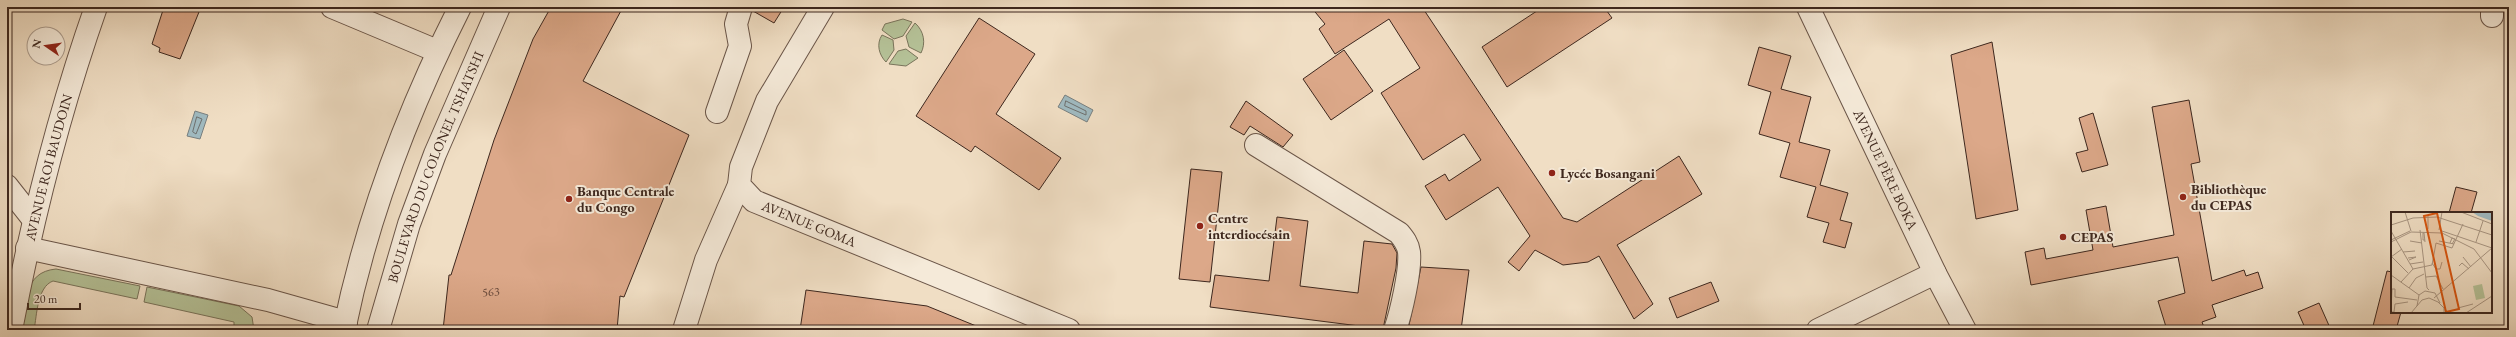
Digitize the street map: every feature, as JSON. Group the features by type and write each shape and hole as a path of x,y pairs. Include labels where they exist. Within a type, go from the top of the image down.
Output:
{"street":[{"name":"AVENUE ROI BAUDOIN","path":"11,330 33,219 67,94 96,7"},
{"path":"332,7 437,52"},
{"path":"27,248 268,300 345,326 376,205 401,135 437,52 460,7"},
{"name":"BOULEVARD DU COLONEL TSHATSHI","path":"378,330 409,224 435,154 499,7"},
{"path":"716,112 740,46 736,24 741,7"},
{"path":"684,330 706,260 739,185 741,167 767,101 823,7"},
{"name":"AVENUE PÈRE BOKA","path":"1808,7 1935,273 1965,330"},
{"path":"1256,145 1399,233 1403,238 1409,254 1401,315 1395,330"},
{"name":"AVENUE GOMA","path":"739,185 754,201 1069,330"},
{"path":"7,186 33,219"},
{"path":"1818,330 1935,273"}],"green space":[{"path":"903,19 912,22 903,36 894,39 882,30 885,24"},
{"path":"915,23 922,33 924,41 921,53 909,47 906,36"},
{"path":"882,35 893,40 894,50 886,62 879,49 879,42"},
{"path":"906,49 918,58 906,66 889,64 898,51"},
{"path":"56,269 140,286 137,299 53,281 48,284 41,295 34,330 22,330 26,300 32,283 37,276 45,271"},
{"path":"147,287 239,306 252,317 254,330 234,330 234,322 144,302"}],"water":[{"path":"1065,95 1093,110 1087,122 1058,107"},
{"path":"195,111 208,115 200,139 187,136"}],"building":[{"path":"164,7 201,7 180,59 159,52 160,48 152,44"},
{"name":"Banque Centrale du Congo","path":"551,7 623,7 583,81 689,135 624,297 620,296 617,330 443,330 449,275 451,275 494,140 533,39"},
{"path":"753,7 784,7 774,23 753,11"},
{"path":"1311,7 1422,7 1563,218 1577,222 1679,156 1702,194 1617,245 1653,304 1634,319 1599,256 1588,262 1563,265 1535,250 1519,271 1508,262 1530,236 1498,187 1446,220 1425,186 1445,174 1449,181 1481,160 1464,134 1423,160 1381,93 1420,68 1389,19 1335,54 1319,29 1325,24"},
{"path":"1543,7 1604,7 1612,18 1507,87 1482,47"},
{"path":"979,18 1035,54 996,114 1061,158 1039,190 975,146 971,152 916,116"},
{"path":"1992,42 2018,210 1976,219 1951,55"},
{"path":"1759,47 1791,56 1781,89 1811,97 1799,142 1830,150 1820,185 1848,193 1840,220 1852,223 1845,248 1823,242 1829,223 1807,217 1816,187 1780,177 1790,143 1759,134 1771,92 1748,85"},
{"path":"1344,50 1373,91 1331,120 1303,79"},
{"path":"2189,100 2200,162 2191,164 2212,281 2244,270 2246,276 2258,272 2263,288 2212,305 2216,317 2202,322 2205,330 2167,330 2158,301 2185,293 2178,257 2031,285 2025,252 2044,248 2046,259 2093,250 2086,210 2106,206 2113,247 2174,235 2152,107"},
{"path":"1246,101 1293,135 1283,147 1250,126 1244,135 1230,127"},
{"path":"2093,113 2108,165 2082,172 2076,153 2088,150 2079,118"},
{"name":"Centre interdiocésain","path":"1191,169 1222,172 1210,282 1179,279"},
{"path":"2456,187 2477,192 2471,212 2449,212"},
{"path":"1277,217 1308,221 1300,286 1358,293 1364,241 1392,244 1397,253 1396,268 1383,329 1210,307 1215,275 1269,281"},
{"path":"1421,267 1469,270 1461,330 1408,330"},
{"path":"2387,271 2391,272 2391,313 2401,313 2396,330 2372,330"},
{"path":"1711,282 1719,301 1677,318 1669,298"},
{"path":"806,290 927,306 986,330 800,330"},
{"path":"2319,303 2331,330 2306,330 2298,312"}],"place":[{"name":"Lycée Bosangani","path":"1552,173"},
{"name":"Bibliothèque du CEPAS","path":"2183,197"},
{"name":"Banque Centrale du Congo","path":"569,199"},
{"name":"Centre interdiocésain","path":"1200,226"},
{"name":"CEPAS","path":"2063,237"}]}
